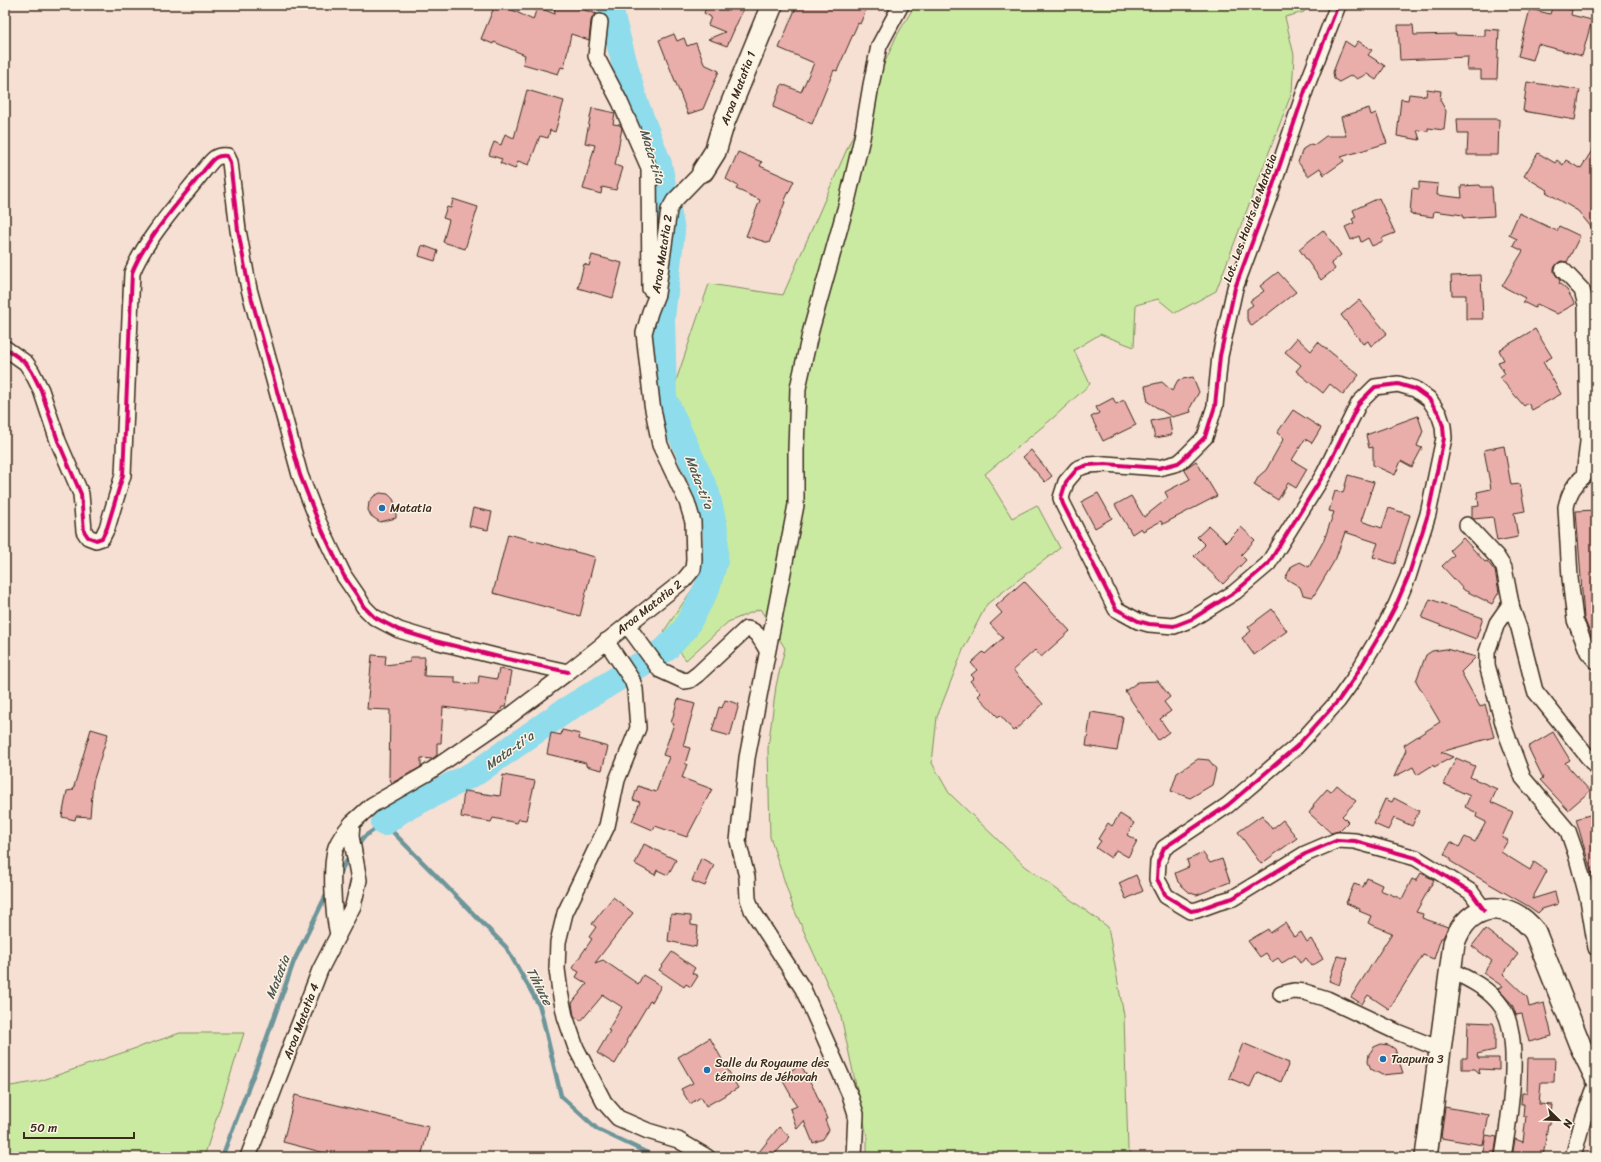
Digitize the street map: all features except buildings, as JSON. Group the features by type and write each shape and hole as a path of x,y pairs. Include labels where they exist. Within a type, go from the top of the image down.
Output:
{"main road":[{"name":"Aroa Matatia 1","path":"703,171 715,152 724,122 772,5"},
{"path":"1426,1157 1454,943 1458,932 1472,916 1484,910 1504,909 1513,912 1525,921 1535,932 1580,1045 1596,1078"}],"street":[{"path":"854,1157 856,1114 850,1096 803,989 752,910 748,898 747,877 738,841 747,758 796,505 798,388 812,330 846,206 862,138 871,85 880,46 901,5"},
{"name":"Lot. Les Hauts de Matatia","path":"1338,5 1307,85 1269,198 1235,288 1220,356 1215,406 1205,437 1184,460 1160,468 1105,464 1088,465 1077,469 1066,482 1061,498 1116,609 1138,621 1149,624 1174,626 1192,620 1234,592 1268,564 1324,474 1359,403 1375,387 1398,384 1404,385 1415,389 1429,399 1439,414 1443,426 1444,438 1428,514 1408,578 1384,628 1353,680 1338,701 1297,746 1228,805 1164,848 1158,862 1158,879 1166,896 1191,911 1197,910 1233,898 1305,854 1338,840 1355,841 1416,858 1472,892 1484,910"},
{"path":"600,22 596,56 620,102 649,168 650,312"},
{"path":"5,348 26,363 32,372 41,390 58,441 81,494 84,531 88,537 96,540 102,538 108,528 123,475 132,273 145,247 205,169 215,157 221,155 227,156 230,162 238,230 250,295 300,475 330,547 344,576 360,601 374,616 399,630 435,641 499,657 568,672"},
{"name":"Aroa Matatia 2","path":"338,934 335,920 333,869 336,848 342,834 352,823 372,805 453,757 502,722 684,580 692,569 694,560 693,522 687,502 660,446 652,404 644,333 657,294 666,222 669,210 674,201 685,188 703,171"},
{"path":"1563,270 1582,290 1586,305 1588,442 1584,476 1575,484 1569,495 1566,507 1570,578 1575,620 1588,652 1596,661"},
{"path":"1467,525 1497,556 1504,568 1511,603 1535,691 1596,767"},
{"path":"1511,603 1497,623 1487,652 1487,665 1505,730 1523,778 1568,831 1588,899 1596,948"},
{"path":"626,625 660,670 684,681 690,680 698,674 746,629 751,629 755,632 767,650"},
{"path":"606,641 632,680 635,689 638,728 617,780 607,826 565,913 558,942 557,969 566,1016 576,1048 604,1102 618,1118 678,1140 707,1157"},
{"name":"Aroa Matatia 4","path":"248,1157 320,970 353,906 358,887 357,868 351,836 352,823"},
{"path":"1450,970 1484,988 1502,1006 1508,1018 1513,1062 1512,1091 1503,1157"},
{"path":"1281,994 1294,991 1327,999 1408,1037 1440,1049"},
{"path":"1573,1157 1583,1120 1596,1085"}],"green space":[{"path":"915,5 1305,5 1304,12 1285,17 1294,55 1292,92 1216,291 1175,313 1158,299 1136,305 1134,347 1100,334 1074,350 1090,384 1053,418 985,474 1012,518 1037,505 1060,548 987,604 963,650 937,717 932,763 949,793 1025,866 1108,927 1124,1016 1128,1150 1136,1157 867,1157 867,1136 840,1012 793,907 770,837 768,748 776,686 785,648 760,609 728,622 686,660 664,631 704,572 706,554 701,509 682,469 664,416 709,284 783,295 896,37"},
{"path":"180,1033 244,1033 204,1157 5,1157 5,1087 40,1081"}],"waterway":[{"name":"Mata-ti'a","path":"384,823 400,811 477,772 566,710 666,649 685,629 707,588 715,561 716,534 707,493 664,398 662,318 672,231 659,164 635,102 612,17 612,5"},
{"name":"Tihiute","path":"357,846 365,836 384,823 506,947 540,1007 561,1096 597,1129 656,1157"},
{"name":"Matatia","path":"338,875 351,854"},
{"name":"Matatia","path":"222,1157 259,1060 294,961 328,891"}],"cycle path":[{"path":"1338,5 1307,85 1269,197 1235,288 1220,356 1215,406 1205,437 1178,463 1159,468 1105,464 1088,465 1077,469 1066,482 1061,498 1116,609 1138,621 1149,624 1174,626 1192,619 1235,592 1268,564 1324,474 1359,403 1375,387 1398,384 1415,389 1429,399 1439,414 1443,426 1444,438 1428,514 1408,577 1384,628 1353,680 1338,701 1297,746 1228,805 1164,848 1158,862 1157,879 1166,896 1191,911 1197,910 1233,898 1305,854 1338,840 1355,841 1416,858 1471,892 1484,910"},
{"path":"5,348 26,363 32,372 41,390 58,441 81,494 84,531 88,537 96,540 102,538 107,528 123,475 132,273 138,260 155,233 205,169 217,157 227,156 230,162 238,230 249,289 300,475 318,521 344,576 364,607 374,617 399,630 435,641 499,657 568,672"}],"place":[{"name":"Matatia","path":"382,508"},
{"name":"Taapuna 3","path":"1383,1059"},
{"name":"Salle du Royaume des témoins de Jéhovah","path":"707,1070"}]}
